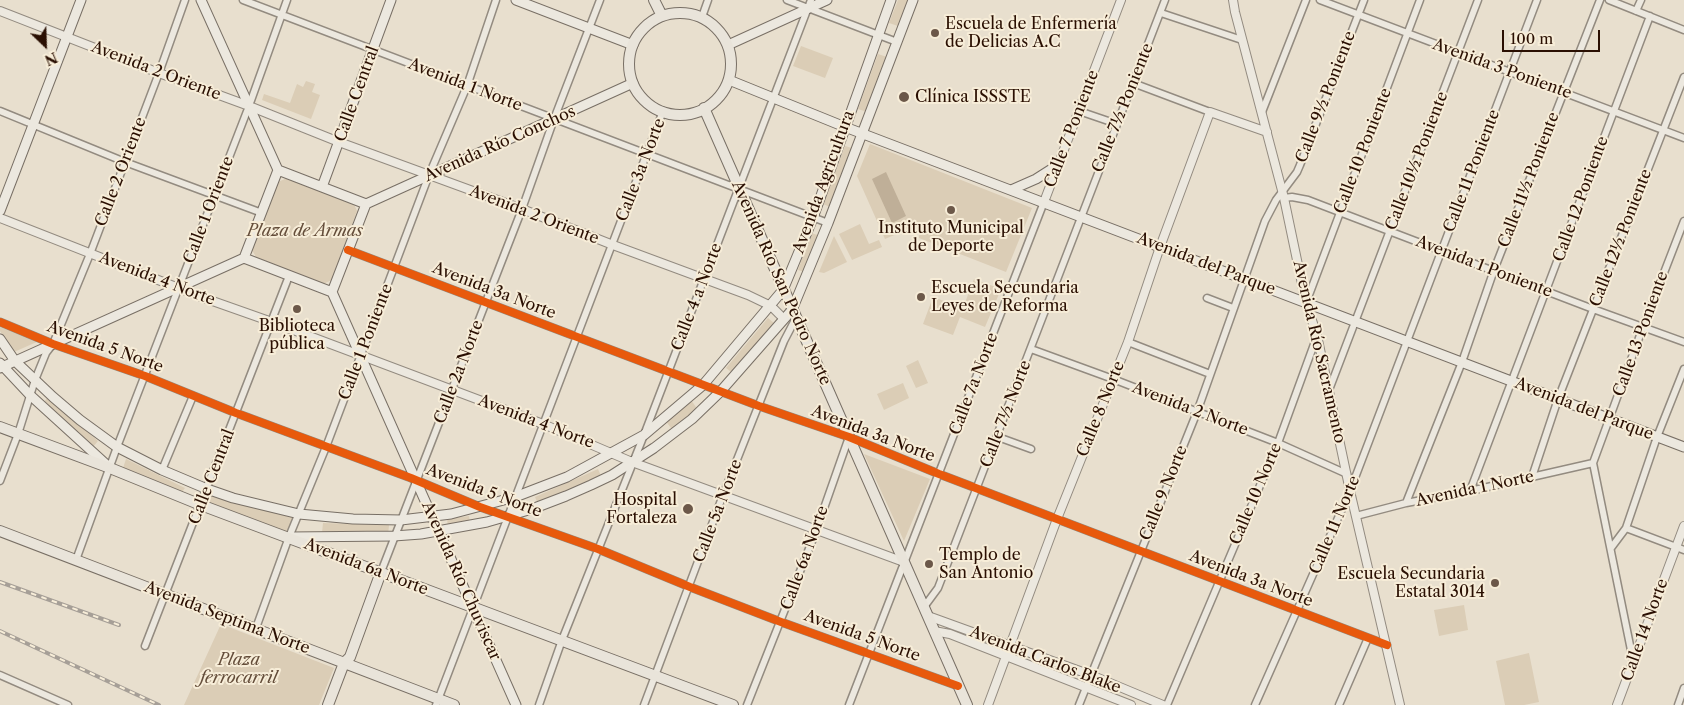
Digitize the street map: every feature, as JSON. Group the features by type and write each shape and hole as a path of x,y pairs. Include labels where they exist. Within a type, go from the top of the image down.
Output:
{"main road":[{"path":"0,211 81,0"},
{"path":"201,0 278,170 366,204 332,292 244,258"},
{"name":"Calle Central","path":"322,187 391,0"},
{"path":"516,0 633,45"},
{"path":"654,0 662,16"},
{"path":"728,44 809,4 827,0"},
{"name":"Avenida Agricultura","path":"0,339 16,361 80,420 118,447 162,470 207,489 259,505 299,514 353,519 401,520 432,516 515,498 567,477 644,435 703,385 771,306 783,290 813,218 891,0"},
{"name":"Avenida Agricultura","path":"289,537 394,536 439,532 508,516 566,496 612,475 654,448 692,418 720,392 784,318 794,314 913,0"},
{"path":"682,13 702,17 713,24 728,44 731,62 728,80 723,91 715,101 704,108 684,114 663,112 650,105 640,95 633,83 630,64 633,45 640,33 650,23 662,16 682,13"},
{"name":"Avenida del Parque","path":"728,80 845,127 1684,447"},
{"name":"Avenida Río Conchos","path":"366,204 633,83"},
{"name":"Avenida Río San Pedro Norte","path":"704,108 926,612 963,702"},
{"path":"1012,190 1036,179 1058,165"},
{"path":"110,468 1,366 16,361 244,258 278,170"},
{"name":"Avenida Río Chuviscar","path":"332,292 516,705"},
{"name":"Avenida 6a Norte","path":"0,427 110,468 201,505 733,705"},
{"name":"Avenida Septima Norte","path":"0,531 347,662 437,702 454,705"},
{"name":"Calle 2a Norte","path":"347,662 381,572"},
{"path":"328,705 347,662"},
{"path":"335,705 347,662"}],"street":[{"name":"Calle 2 Oriente","path":"0,481 18,434 35,380 46,353 53,344 90,254 159,73 184,0"},
{"name":"Avenida 1 Norte","path":"243,0 828,223"},
{"name":"Calle 1 Oriente","path":"76,560 249,106 287,0"},
{"name":"Calle 1 Poniente","path":"256,628 289,537 326,447 429,175 467,86 496,0"},
{"name":"Calle 2a Norte","path":"381,572 522,209 600,0"},
{"path":"702,17 708,0"},
{"path":"786,0 809,4 897,42"},
{"name":"Calle 7 Poniente","path":"1044,202 1121,0"},
{"name":"Calle 7½ Poniente","path":"1081,216 1165,0"},
{"name":"Avenida Río Sacramento","path":"1233,0 1283,195 1306,303 1317,335 1350,492 1400,705"},
{"path":"1262,112 1306,0"},
{"name":"Avenida 3 Poniente","path":"1320,0 1684,138"},
{"name":"Calle 9½ Poniente","path":"1244,279 1265,221 1276,200 1283,195 1300,165 1364,0"},
{"name":"Calle 10 Poniente","path":"1306,303 1420,0"},
{"name":"Calle 10½ Poniente","path":"1329,390 1478,0"},
{"name":"Calle 11 Poniente","path":"1407,341 1537,0"},
{"name":"Calle 11½ Poniente","path":"1406,503 1462,362 1494,270 1563,91 1600,0"},
{"path":"1609,0 1684,30"},
{"path":"1636,12 1641,0"},
{"name":"Calle 4 a Norte","path":"539,705 562,640 644,435 809,4"},
{"name":"Avenida 2 Oriente","path":"0,11 339,142 522,209 612,246 748,295 771,306 784,318"},
{"path":"1161,13 1242,40"},
{"name":"Calle 12 Poniente","path":"1470,491 1650,16"},
{"name":"Calle 12½ Poniente","path":"1532,477 1558,399 1684,77"},
{"path":"1133,83 1267,132"},
{"path":"1079,110 1117,124"},
{"path":"0,112 125,162 262,213"},
{"name":"Calle 3a Norte","path":"437,702 663,112"},
{"name":"Calle 8 Norte","path":"988,705 1057,520 1128,342 1160,247 1210,112"},
{"name":"Avenida 1 Poniente","path":"1283,195 1299,197 1340,212 1684,342"},
{"name":"Calle 7a Norte","path":"849,705 1044,202"},
{"name":"Calle 7½ Norte","path":"926,612 938,588 998,436 1081,216"},
{"name":"Avenida 4 Norte","path":"0,218 179,288 543,424 632,462 904,562"},
{"name":"Calle 13 Poniente","path":"1593,463 1684,221"},
{"name":"Avenida 3a Norte","path":"348,250 720,392 849,438 976,489 1387,645"},
{"name":"Calle Central","path":"145,646 290,276"},
{"name":"Calle 9 Norte","path":"1079,705 1197,412 1244,279"},
{"path":"1207,298 1233,308"},
{"name":"Calle 5a Norte","path":"644,705 794,314"},
{"name":"Avenida 5 Norte","path":"0,322 53,344 145,376 236,413 416,480 480,507 598,549 781,622 958,686"},
{"name":"Calle 10 Norte","path":"1166,705 1278,443 1317,335"},
{"name":"Calle 11 Norte","path":"1254,705 1350,492 1407,341"},
{"path":"1128,342 1210,374"},
{"name":"Avenida 2 Norte","path":"1031,350 1113,379 1278,443 1347,474"},
{"path":"1611,548 1626,528 1684,369"},
{"path":"162,470 194,396"},
{"path":"998,436 1031,448"},
{"name":"Calle 6a Norte","path":"747,705 816,531 849,438"},
{"name":"Avenida 1 Norte","path":"1356,516 1406,503 1470,491 1593,463"},
{"path":"1593,463 1634,661"},
{"name":"Calle 14 Norte","path":"1617,705 1680,548 1684,526"},
{"path":"1626,528 1680,548"},
{"name":"Avenida Carlos Blake","path":"926,612 1090,675 1162,705"},
{"name":"Avenida Carlos Blake","path":"934,631 950,634 1086,686 1130,705"},
{"path":"1339,705 1368,638"},
{"path":"0,675 68,705"},
{"path":"1678,705 1684,688"}],"green space":[{"path":"898,0 908,0 898,26 889,23"},
{"path":"801,46 833,58 825,78 793,66"},
{"path":"878,54 887,57 867,112 858,109"},
{"path":"306,81 315,84 312,92 320,95 311,119 262,100 264,94 290,103 297,84 303,87"},
{"name":"Instituto Municipal de Deporte","path":"870,144 1032,208 1006,272 919,238 920,224 885,239 857,176"},
{"path":"845,146 852,148 830,207 823,204"},
{"name":"Plaza de Armas","path":"287,178 354,204 357,211 332,280 323,284 256,257 252,250 278,182"},
{"path":"860,224 869,244 879,240 882,247 852,260 839,234"},
{"path":"811,233 821,236 808,273 798,270"},
{"path":"834,236 847,262 824,273 819,272"},
{"path":"974,279 1001,289 985,327 960,317 953,335 923,324 933,297 963,308"},
{"path":"768,318 775,324 735,375 726,368"},
{"path":"0,327 39,341 14,352 0,331"},
{"path":"918,360 928,383 916,388 906,366"},
{"path":"903,383 909,398 884,410 877,394"},
{"path":"48,397 98,441 93,447 43,403"},
{"path":"691,400 698,410 674,432 665,420"},
{"path":"864,454 930,479 904,541"},
{"path":"126,459 185,488 182,492 123,468"},
{"path":"598,469 601,476 538,504 535,497"},
{"path":"206,492 298,517 289,537 200,506"},
{"path":"469,516 470,524 448,527 447,519"},
{"path":"323,523 389,525 388,536 322,533"},
{"path":"1464,605 1468,630 1439,636 1434,610"},
{"name":"Plaza ferrocarril","path":"221,624 334,668 319,705 184,705"},
{"path":"1529,653 1539,702 1524,705 1505,705 1496,661"}],"shaded area":[{"path":"886,172 906,216 892,223 872,179"}],"railway":[{"path":"0,582 119,625"},
{"path":"0,631 159,705"}],"cycle path":[{"path":"348,250 759,406 849,437 939,474 1387,645"},
{"path":"0,322 53,344 145,376 236,413 411,478 480,507 598,549 781,622 958,686"}],"place":[{"name":"Escuela de Enfermería de Delicias A.C","path":"935,33"},
{"name":"Clínica ISSSTE","path":"904,97"},
{"name":"Instituto Municipal de Deporte","path":"951,210"},
{"name":"Escuela Secundaria Leyes de Reforma","path":"921,297"},
{"name":"Biblioteca pública","path":"297,309"},
{"name":"Hospital Fortaleza","path":"688,509"},
{"name":"Templo de San Antonio","path":"929,564"},
{"name":"Escuela Secundaria Estatal 3014","path":"1495,583"}]}
